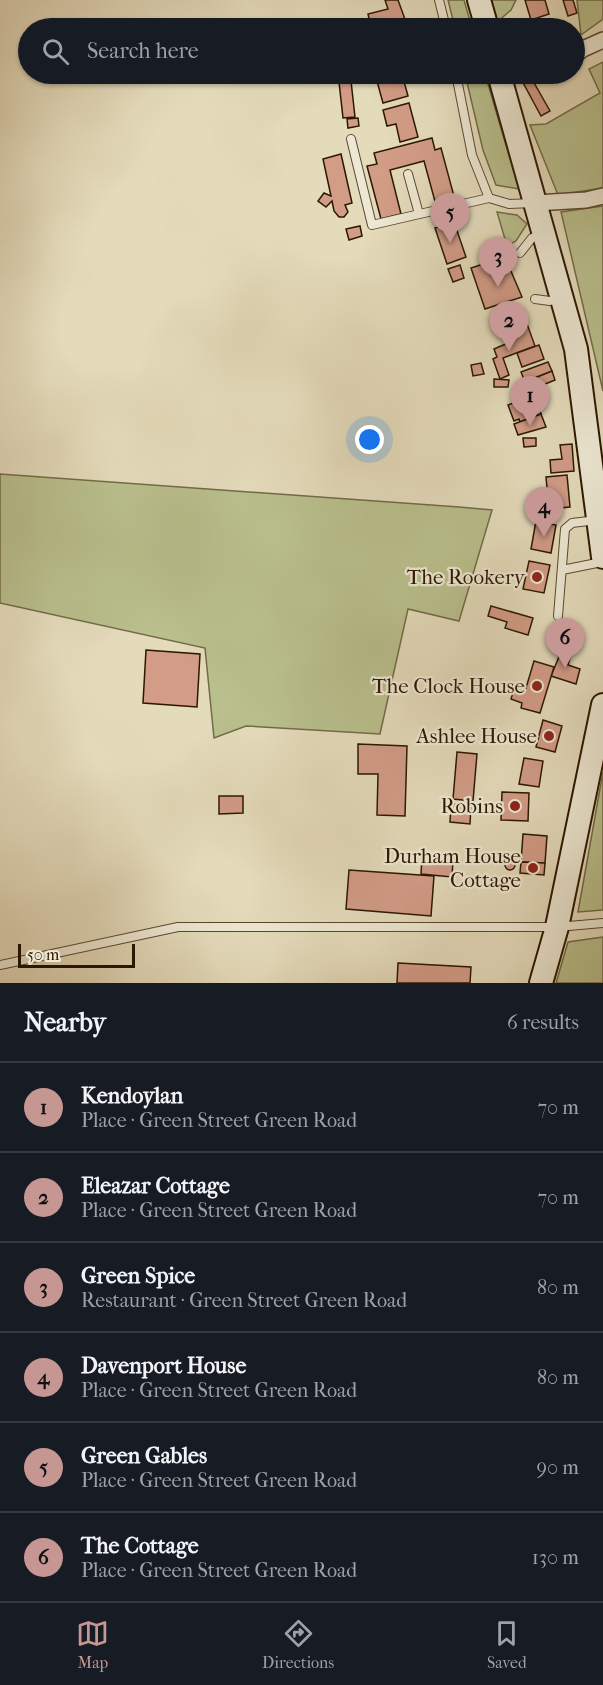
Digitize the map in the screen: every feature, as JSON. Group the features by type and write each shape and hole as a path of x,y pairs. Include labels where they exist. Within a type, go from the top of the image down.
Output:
{"main road":[{"path":"479,0 484,18"},
{"path":"503,84 576,349 597,454 598,519 603,557"},
{"path":"541,983 556,927 603,705"}],"street":[{"path":"585,50 603,39"},
{"path":"535,203 586,200 603,196"}],"lane":[{"path":"439,0 444,18"},
{"path":"458,84 472,155 489,198"},
{"path":"351,139 372,225 489,198 509,204 535,203"},
{"path":"408,174 419,214"},
{"path":"520,253 532,238 543,234"},
{"path":"535,299 550,301 562,297"},
{"path":"558,616 566,529 572,523 598,519"},
{"path":"562,570 603,562"},
{"path":"0,965 178,927 556,927 603,923"}],"green space":[{"path":"448,0 464,0 469,18 452,18"},
{"path":"490,0 516,0 511,10 502,18 495,18"},
{"path":"577,0 603,0 603,19 585,32 585,18 579,18"},
{"path":"603,62 603,188 558,195 530,125 546,124 600,93 589,69"},
{"path":"467,84 488,84 519,189 496,185 483,150"},
{"path":"603,206 603,391 561,212"},
{"path":"497,212 517,215 527,224 516,241 507,246"},
{"path":"0,474 492,510 459,621 408,609 380,734 246,726 214,738 205,648 0,603"},
{"path":"603,772 603,910 578,912"},
{"path":"603,937 603,983 556,983 568,942"}],"building":[{"path":"385,0 398,0 405,18 369,18 368,14 388,9"},
{"path":"525,0 545,0 549,14 530,18"},
{"path":"563,0 573,0 577,13 568,16"},
{"path":"339,84 351,84 355,117 343,118"},
{"path":"378,84 405,84 408,96 383,103"},
{"path":"524,84 535,84 550,111 541,116"},
{"path":"409,103 418,137 400,142 396,124 387,126 383,110"},
{"path":"358,118 359,126 348,128 347,119"},
{"path":"432,138 435,150 441,148 455,200 436,205 424,161 390,170 401,214 381,219 367,166 377,164 374,153"},
{"path":"341,154 352,203 345,205 348,212 344,217 339,217 334,211 332,201 326,207 318,201 324,193 331,196 323,159"},
{"path":"454,222 466,257 447,264 435,228"},
{"path":"360,226 362,236 349,240 346,229"},
{"path":"505,257 522,297 485,309 471,268"},
{"path":"460,265 464,278 453,282 448,269"},
{"path":"527,324 535,346 503,358 509,375 500,379 493,359 497,357 494,349 508,343 504,332"},
{"path":"539,345 544,359 522,367 517,353"},
{"path":"548,362 552,371 525,382 521,372"},
{"path":"481,363 484,374 473,376 471,365"},
{"path":"552,371 555,380 528,391 525,382"},
{"path":"494,379 509,380 508,387 494,387"},
{"path":"534,395 541,414 520,422 519,419 514,421 508,405"},
{"path":"541,414 546,427 518,435 514,424"},
{"path":"523,438 536,438 536,446 524,447"},
{"path":"572,444 574,471 551,473 550,460 562,459 560,445"},
{"path":"567,475 570,507 549,509 546,477"},
{"path":"536,521 556,525 551,553 531,549"},
{"name":"The Rookery","path":"529,561 550,565 544,593 523,589"},
{"path":"491,606 533,618 528,635 505,628 507,622 488,616"},
{"path":"146,650 200,654 197,707 143,703"},
{"path":"561,652 571,655 568,665 580,669 576,684 551,676"},
{"name":"The Clock House","path":"534,661 554,667 540,713 521,708 522,703 511,699 515,684 526,688"},
{"name":"Ashlee House","path":"543,720 562,726 555,752 536,747"},
{"path":"358,744 407,746 405,816 377,815 378,774 358,774"},
{"path":"457,752 477,754 473,801 453,799"},
{"path":"524,758 543,761 539,787 519,784"},
{"name":"Robins","path":"502,792 529,793 528,821 501,820"},
{"path":"219,796 243,796 243,813 219,814"},
{"path":"451,804 471,806 470,824 450,822"},
{"path":"523,834 547,836 545,863 521,862"},
{"path":"422,857 453,860 452,877 421,874"},
{"path":"510,860 514,861 514,869 510,870 506,869 505,865 506,861"},
{"name":"Durham House Cottage","path":"521,862 545,863 544,875 520,873"},
{"path":"349,870 434,876 431,916 346,909"},
{"path":"398,963 471,967 470,983 397,983"}],"place":[{"name":"Green Gables","path":"450,243"},
{"name":"Green Spice","path":"498,287"},
{"name":"Eleazar Cottage","path":"509,351"},
{"name":"Kendoylan","path":"530,426"},
{"name":"Davenport House","path":"544,537"},
{"name":"The Rookery","path":"537,577"},
{"name":"The Cottage","path":"565,668"},
{"name":"The Clock House","path":"537,686"},
{"name":"Ashlee House","path":"549,736"},
{"name":"Robins","path":"515,806"},
{"name":"Durham House Cottage","path":"533,868"}]}
